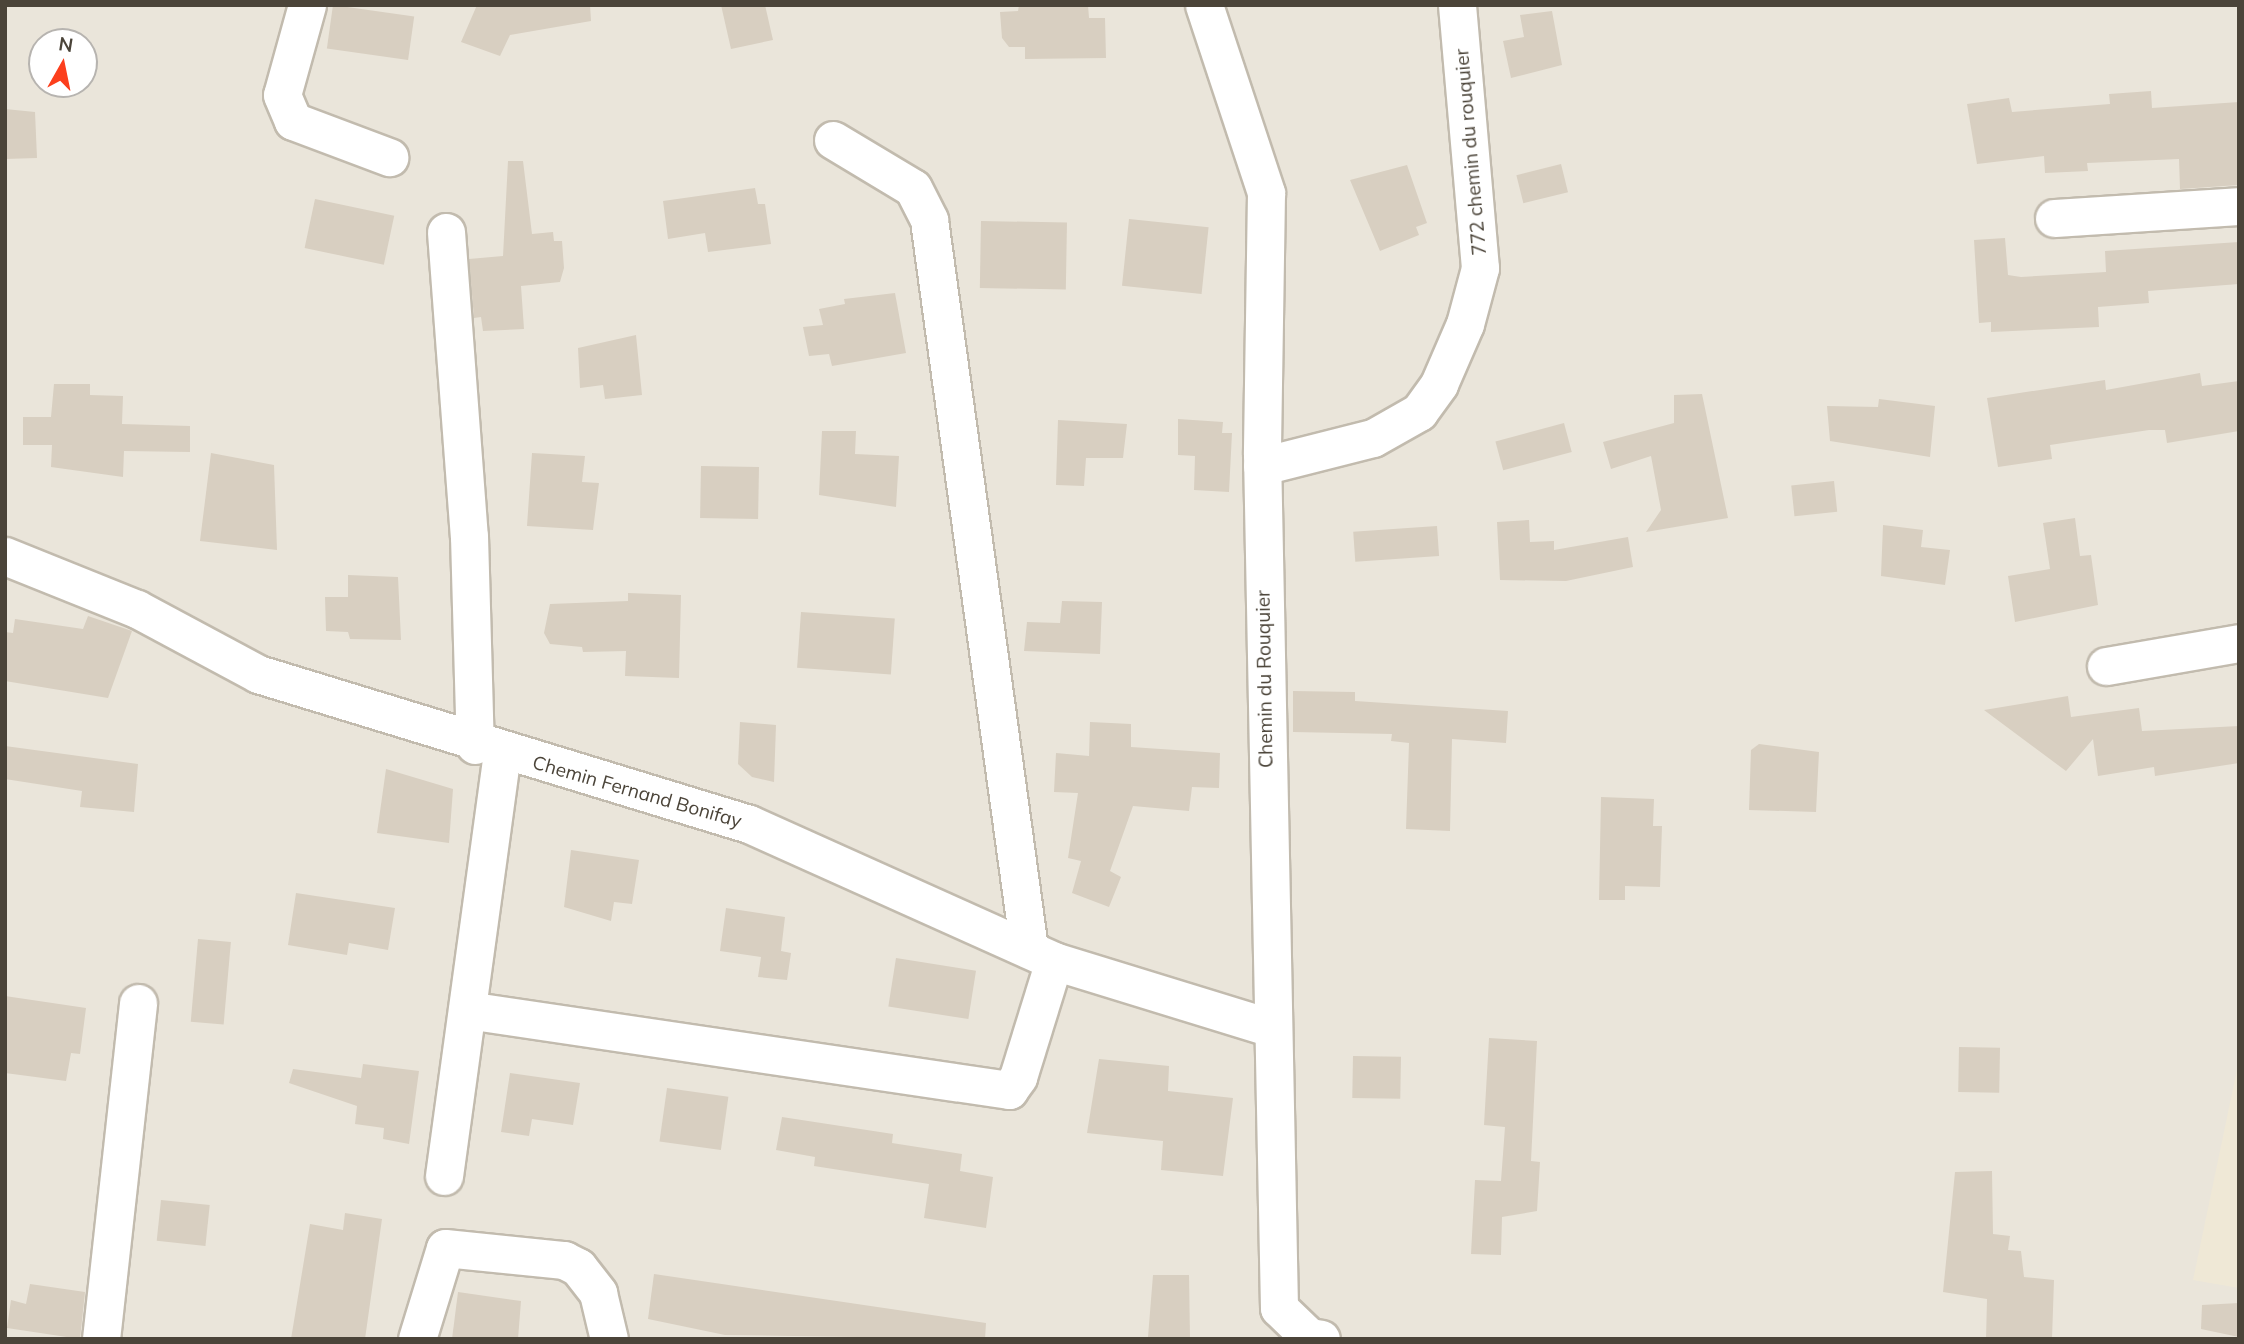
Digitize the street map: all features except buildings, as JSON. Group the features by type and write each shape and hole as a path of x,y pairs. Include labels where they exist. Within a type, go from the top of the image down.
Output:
{"street":[{"path":"307,5 282,95 293,121 389,157"},
{"name":"Chemin du Rouquier","path":"1204,5 1266,193 1262,466 1269,1027 1279,1308 1309,1337 1321,1339"},
{"name":"772 chemin du rouquier","path":"1262,466 1373,438 1419,412 1465,324 1480,268 1457,5"},
{"path":"467,1010 1009,1090 1018,1077 1042,955 929,220 913,188 833,139"},
{"path":"2054,218 2239,206"},
{"path":"443,1176 467,1010 489,749 469,536 446,232"},
{"name":"Chemin Fernand Bonifay","path":"5,556 137,609 258,674 489,749 749,824 1042,955 1269,1027"},
{"path":"2106,666 2239,643"},
{"path":"101,1339 138,1003"},
{"path":"417,1339 445,1248 564,1260 578,1267 598,1293 609,1339"}],"shaded area":[{"path":"5,5 2239,5 2239,1339 5,1339"},
{"path":"2239,1060 2239,1288 2193,1280"}]}
